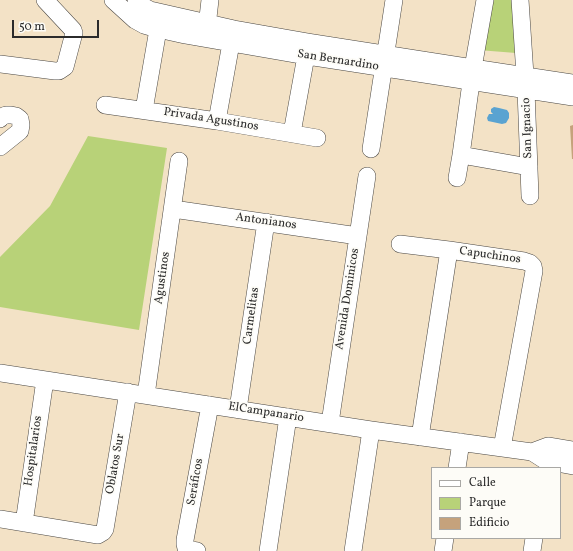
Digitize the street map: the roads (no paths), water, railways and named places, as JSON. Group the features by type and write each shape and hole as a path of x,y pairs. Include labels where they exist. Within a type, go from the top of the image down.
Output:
{"street":[{"path":"0,64 55,71 60,71 65,67 74,33 73,30 45,0"},
{"name":"San Bernardino","path":"113,0 135,20 144,25 159,21 307,49 526,83 573,97"},
{"name":"San Bernardino","path":"136,0 150,10 159,21"},
{"path":"207,31 210,0"},
{"path":"371,149 394,0"},
{"path":"457,178 485,0"},
{"name":"San Ignacio","path":"461,155 529,167 526,83 520,0"},
{"path":"144,110 159,21"},
{"path":"217,121 232,36"},
{"path":"292,133 307,49"},
{"name":"San Bernardino","path":"526,83 573,83"},
{"name":"Privada Agustinos","path":"105,105 217,121 317,138"},
{"path":"0,119 6,115 16,116 20,119 21,125 20,131 0,147"},
{"name":"Agustinos","path":"146,395 179,161"},
{"path":"529,167 530,196"},
{"name":"Avenida Dominicos","path":"330,423 367,176"},
{"name":"Antonianos","path":"173,209 358,236"},
{"name":"Carmelitas","path":"238,409 266,222"},
{"path":"400,244 449,250"},
{"name":"Capuchinos","path":"420,436 449,250 524,261 530,263 534,271 502,448"},
{"name":"ElCampanario","path":"0,373 371,430 532,452 546,458 573,450"},
{"name":"Hospitalarios","path":"24,523 45,380"},
{"name":"Oblatos Sur","path":"24,523 98,535 105,529 128,392"},
{"name":"Seráficos","path":"197,551 186,548 185,540 210,405"},
{"path":"268,551 288,417"},
{"path":"353,551 371,430"},
{"path":"457,467 461,442"},
{"path":"546,458 573,466"},
{"path":"0,519 24,523"},
{"path":"443,551 445,539"},
{"path":"532,551 534,539"}],"water":[{"path":"494,107 507,110 509,113 509,118 506,123 502,124 488,121 487,118 489,114 493,114 491,109"}]}
